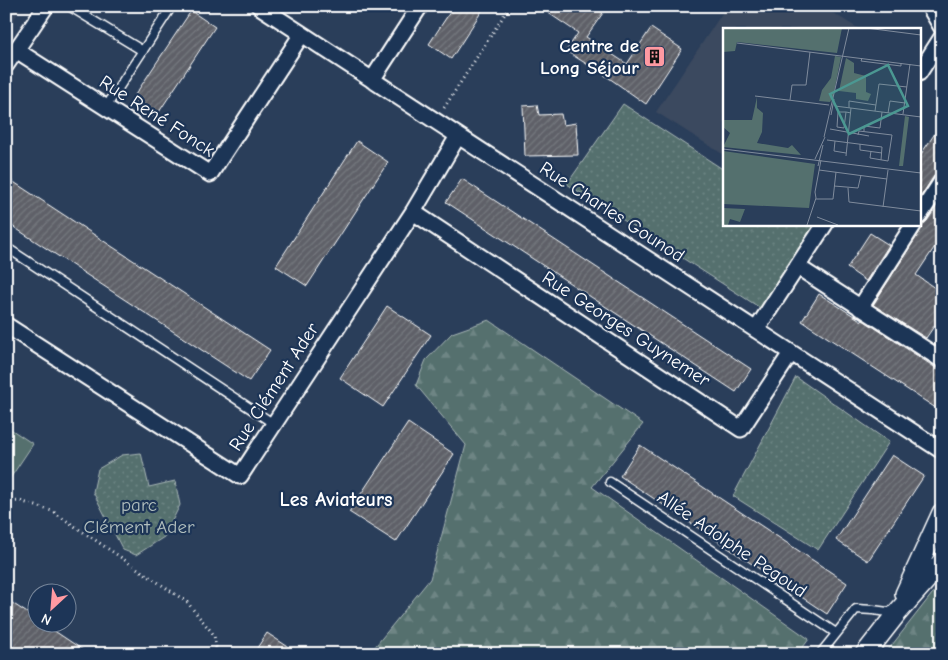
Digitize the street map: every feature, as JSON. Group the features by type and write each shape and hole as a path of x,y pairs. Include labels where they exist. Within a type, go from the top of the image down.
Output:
{"street":[{"path":"6,65 46,6"},
{"name":"Rue Charles Gounod","path":"260,6 942,451"},
{"path":"372,80 420,6"},
{"path":"929,6 942,28"},
{"name":"Rue René Fonck","path":"16,50 210,174 302,34"},
{"path":"920,71 942,37"},
{"name":"Rue Clément Ader","path":"6,325 240,476 413,212 458,136"},
{"path":"920,214 942,181"},
{"name":"Rue Georges Guynemer","path":"413,212 741,429 791,353"},
{"path":"756,330 824,225"},
{"path":"860,308 913,225"},
{"path":"798,268 942,360"},
{"path":"897,613 942,514"},
{"path":"865,654 897,613 942,562"}],"lane":[{"path":"69,6 143,51"},
{"path":"106,108 172,6"},
{"path":"6,247 274,424"},
{"name":"Allée Adolphe Pegoud","path":"610,482 836,633"},
{"path":"820,654 856,609 897,613"}],"path":[{"path":"436,121 510,6"},
{"path":"6,502 20,501 52,511 187,602 214,635 217,654"}],"shaded area":[{"path":"6,6 23,6 6,31"},
{"path":"727,6 822,6 857,28 723,28 723,154 656,112"}],"green space":[{"path":"623,104 723,169 723,225 809,225 812,227 762,309 567,184"},
{"path":"489,320 643,424 592,487 809,639 798,654 369,654 430,579 466,445 416,385 426,360 452,333"},
{"path":"796,377 889,442 818,550 733,496"},
{"path":"6,426 33,444 9,480 6,479"},
{"name":"parc Clément Ader","path":"141,453 149,487 175,481 180,505 164,537 136,555 123,550 93,492 98,469 122,455"},
{"path":"942,586 942,654 885,654 932,594"}],"building":[{"path":"454,6 485,6 451,59 429,44"},
{"name":"Centre de Long Séjour","path":"538,6 593,6 603,13 586,37 627,64 651,28 682,49 646,104 566,51 578,33"},
{"path":"191,11 215,27 155,118 131,101"},
{"path":"537,105 539,115 561,114 563,125 576,123 578,155 525,156 523,106"},
{"path":"942,123 942,172 934,176 920,197 920,156"},
{"path":"357,141 388,162 307,286 276,266"},
{"path":"6,177 270,350 249,381 6,222"},
{"path":"462,179 751,369 736,392 446,202"},
{"path":"942,198 942,236 916,275 942,293 942,329 935,325 926,338 873,305 923,224"},
{"path":"870,233 889,245 866,281 847,268"},
{"path":"819,294 863,320 942,372 942,412 802,321"},
{"path":"387,306 431,335 383,407 340,378"},
{"path":"408,423 454,454 396,542 349,512"},
{"path":"640,445 847,583 827,614 620,476"},
{"path":"892,455 924,476 868,561 836,540"},
{"path":"6,599 28,613 28,632 56,632 89,654 22,654 6,643"},
{"path":"267,633 299,654 253,654"}],"place":[{"name":"Centre de Long Séjour","path":"655,57"}],"district":[{"name":"Les Aviateurs","path":"336,499"}]}
